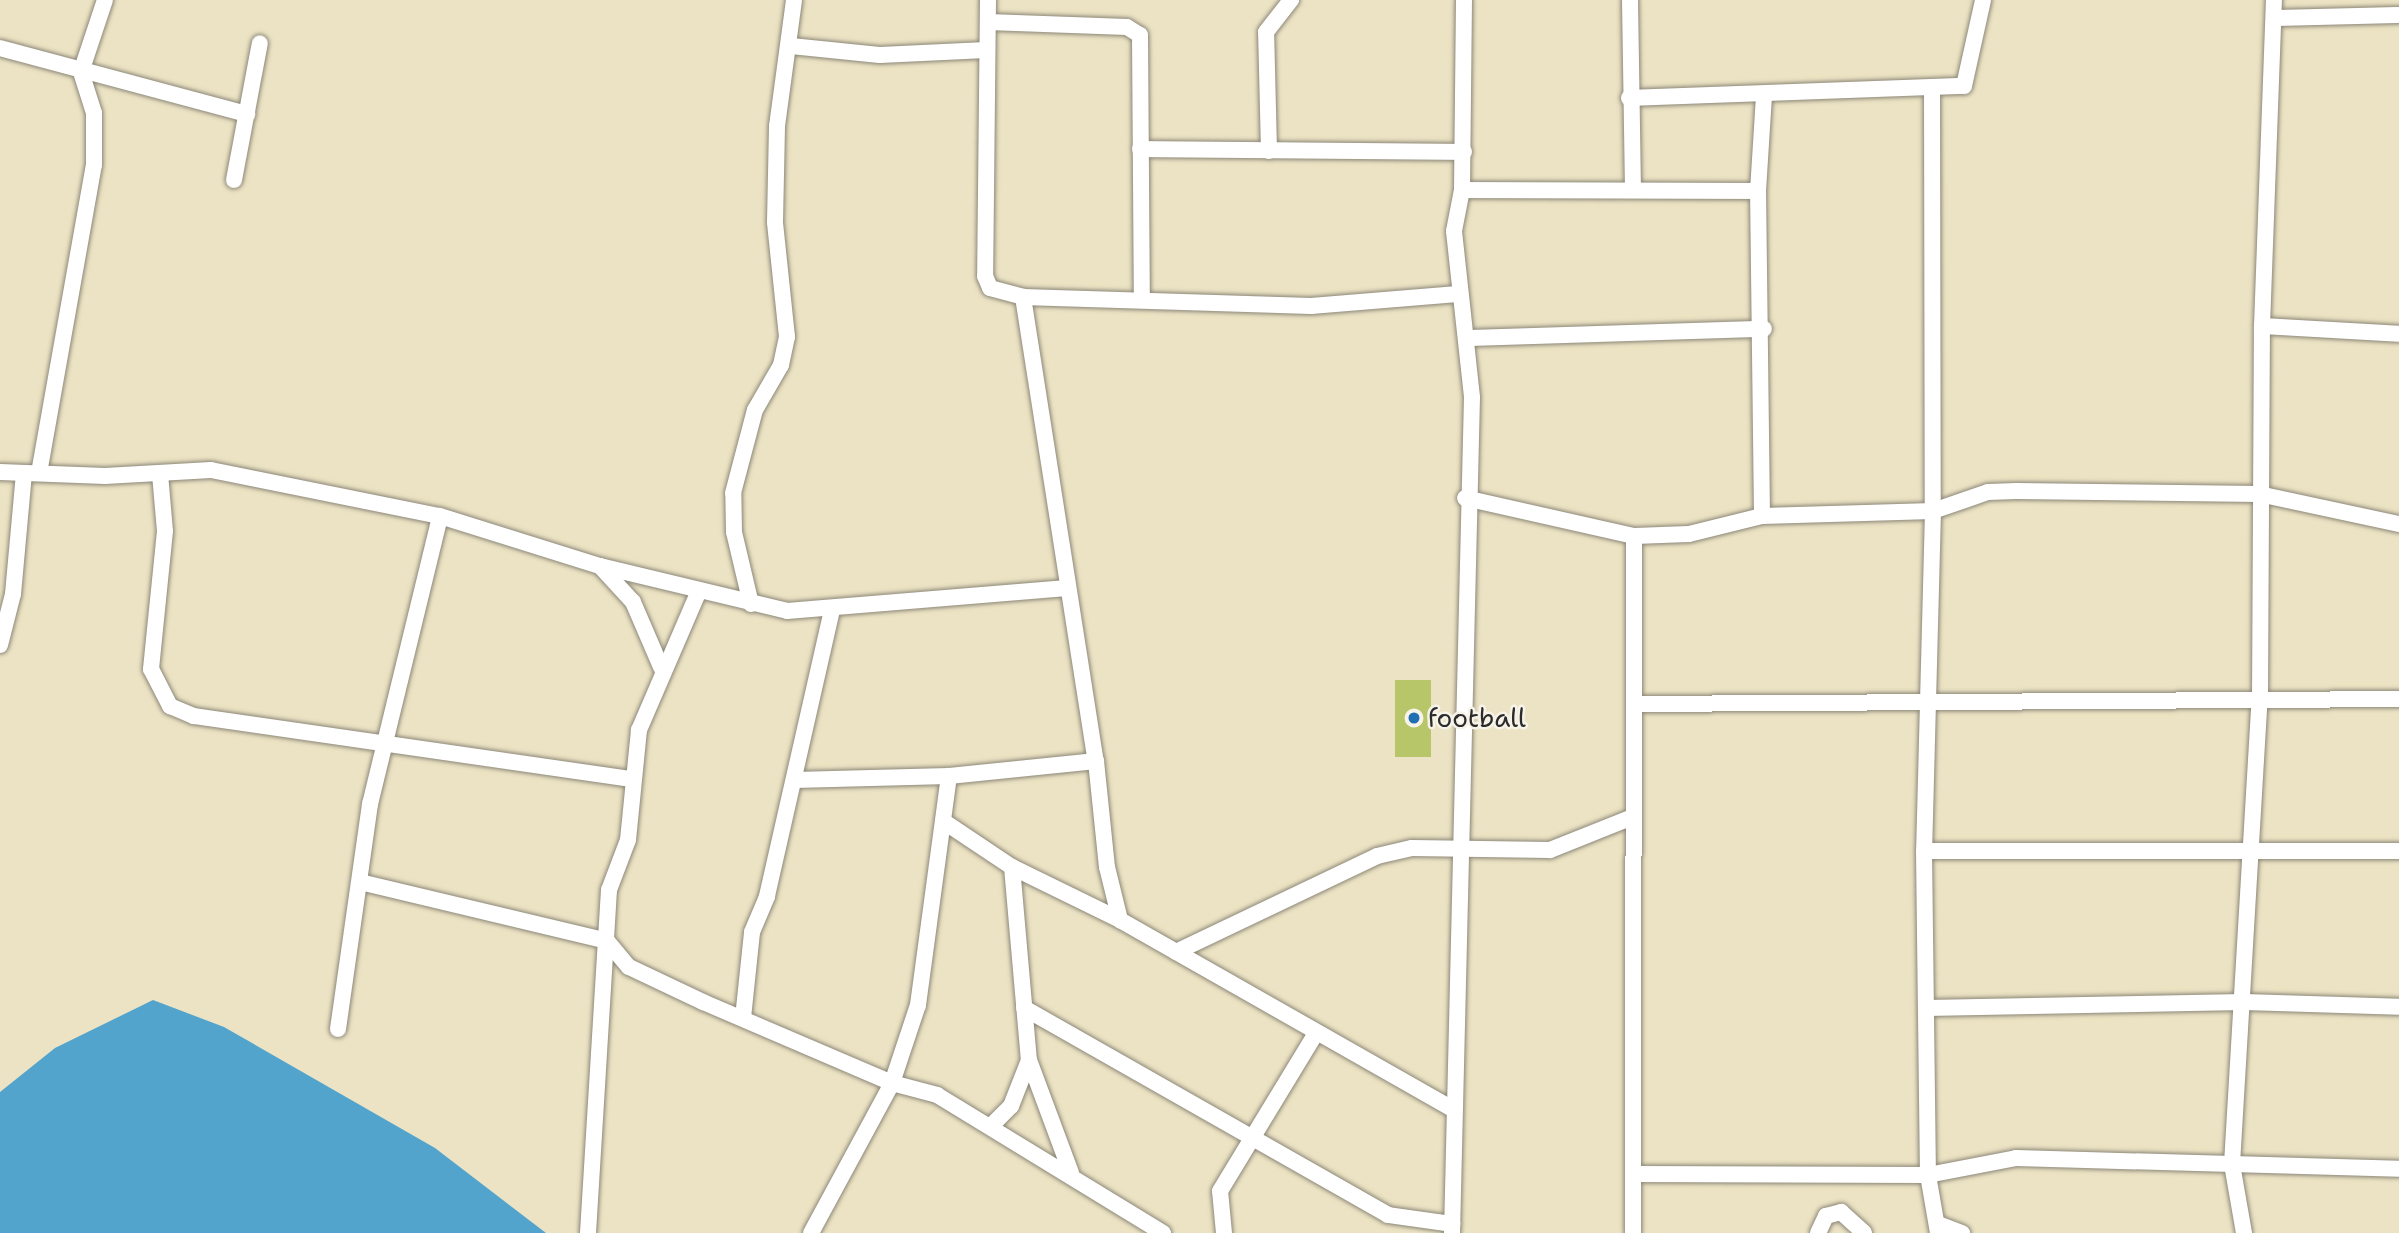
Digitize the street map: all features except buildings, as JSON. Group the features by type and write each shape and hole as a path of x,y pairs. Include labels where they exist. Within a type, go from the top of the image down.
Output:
{"street":[{"path":"0,645 13,594 31,473 94,165 94,113 81,72 105,0"},
{"path":"751,604 734,532 733,493 755,410 781,365 788,337 775,222 776,127 791,46 794,0"},
{"path":"988,0 985,276 1002,295 1311,306 1458,294"},
{"path":"1269,151 1266,32 1291,0"},
{"path":"1024,1008 1388,1215 1452,1229 1456,881 1463,849 1465,498 1470,338 1458,294 1454,230 1462,190 1464,152 1464,0"},
{"path":"1630,0 1629,98 1633,190"},
{"path":"1629,98 1964,86 1983,0"},
{"path":"2244,1233 2232,1164 2254,849 2260,698 2262,326 2274,0"},
{"path":"2275,18 2399,15"},
{"path":"988,22 1127,27 1140,35 1142,299"},
{"path":"234,180 260,43"},
{"path":"791,46 880,55 986,50"},
{"path":"0,48 81,72 247,114"},
{"path":"1932,88 1933,511 1930,706 1924,851 1928,1175 1938,1229 1962,1233"},
{"path":"1762,516 1764,329 1758,191 1764,95"},
{"path":"1140,149 1464,152"},
{"path":"1462,190 1758,191"},
{"path":"1023,297 1096,761 1107,867 1120,920"},
{"path":"2262,326 2399,334"},
{"path":"1470,338 1764,329"},
{"path":"0,472 160,474 211,470 440,516 600,566 751,604 832,611 1067,588"},
{"path":"160,474 165,531 151,669 159,694 194,716 384,741 633,779"},
{"path":"1465,498 1634,536 1689,534 1762,516 1933,511 2007,491 2259,495 2399,524"},
{"path":"338,1029 384,741 440,516"},
{"path":"1633,1233 1630,818 1635,705 1634,536"},
{"path":"600,566 633,601 661,667"},
{"path":"588,1233 609,890 628,840 639,730 661,667 699,591"},
{"path":"743,1018 752,932 794,780 832,611"},
{"path":"1635,705 1930,706 2260,698 2399,699"},
{"path":"794,780 949,776 1096,761"},
{"path":"811,1233 892,1083 918,1005 949,776"},
{"path":"1175,952 1377,856 1463,849 1550,850 1630,818"},
{"path":"943,821 1012,867 1120,920 1315,1035 1454,1110"},
{"path":"1924,851 2399,851"},
{"path":"1012,867 1029,1060 1071,1173"},
{"path":"360,882 607,941 629,967 892,1083 937,1095 1071,1173 1163,1233"},
{"path":"1926,1007 2244,1002 2399,1007"},
{"path":"1224,1233 1220,1191 1315,1035"},
{"path":"992,1125 1011,1106 1029,1060"},
{"path":"1634,1174 1928,1175 2016,1158 2399,1169"},
{"path":"1818,1233 1826,1216 1841,1212 1864,1233"}],"green space":[{"name":"football","path":"1395,680 1431,680 1431,757 1395,757"}],"water":[{"path":"153,1000 224,1027 435,1148 546,1233 0,1233 0,1092 55,1048"}],"place":[{"name":"football","path":"1414,718"}]}
